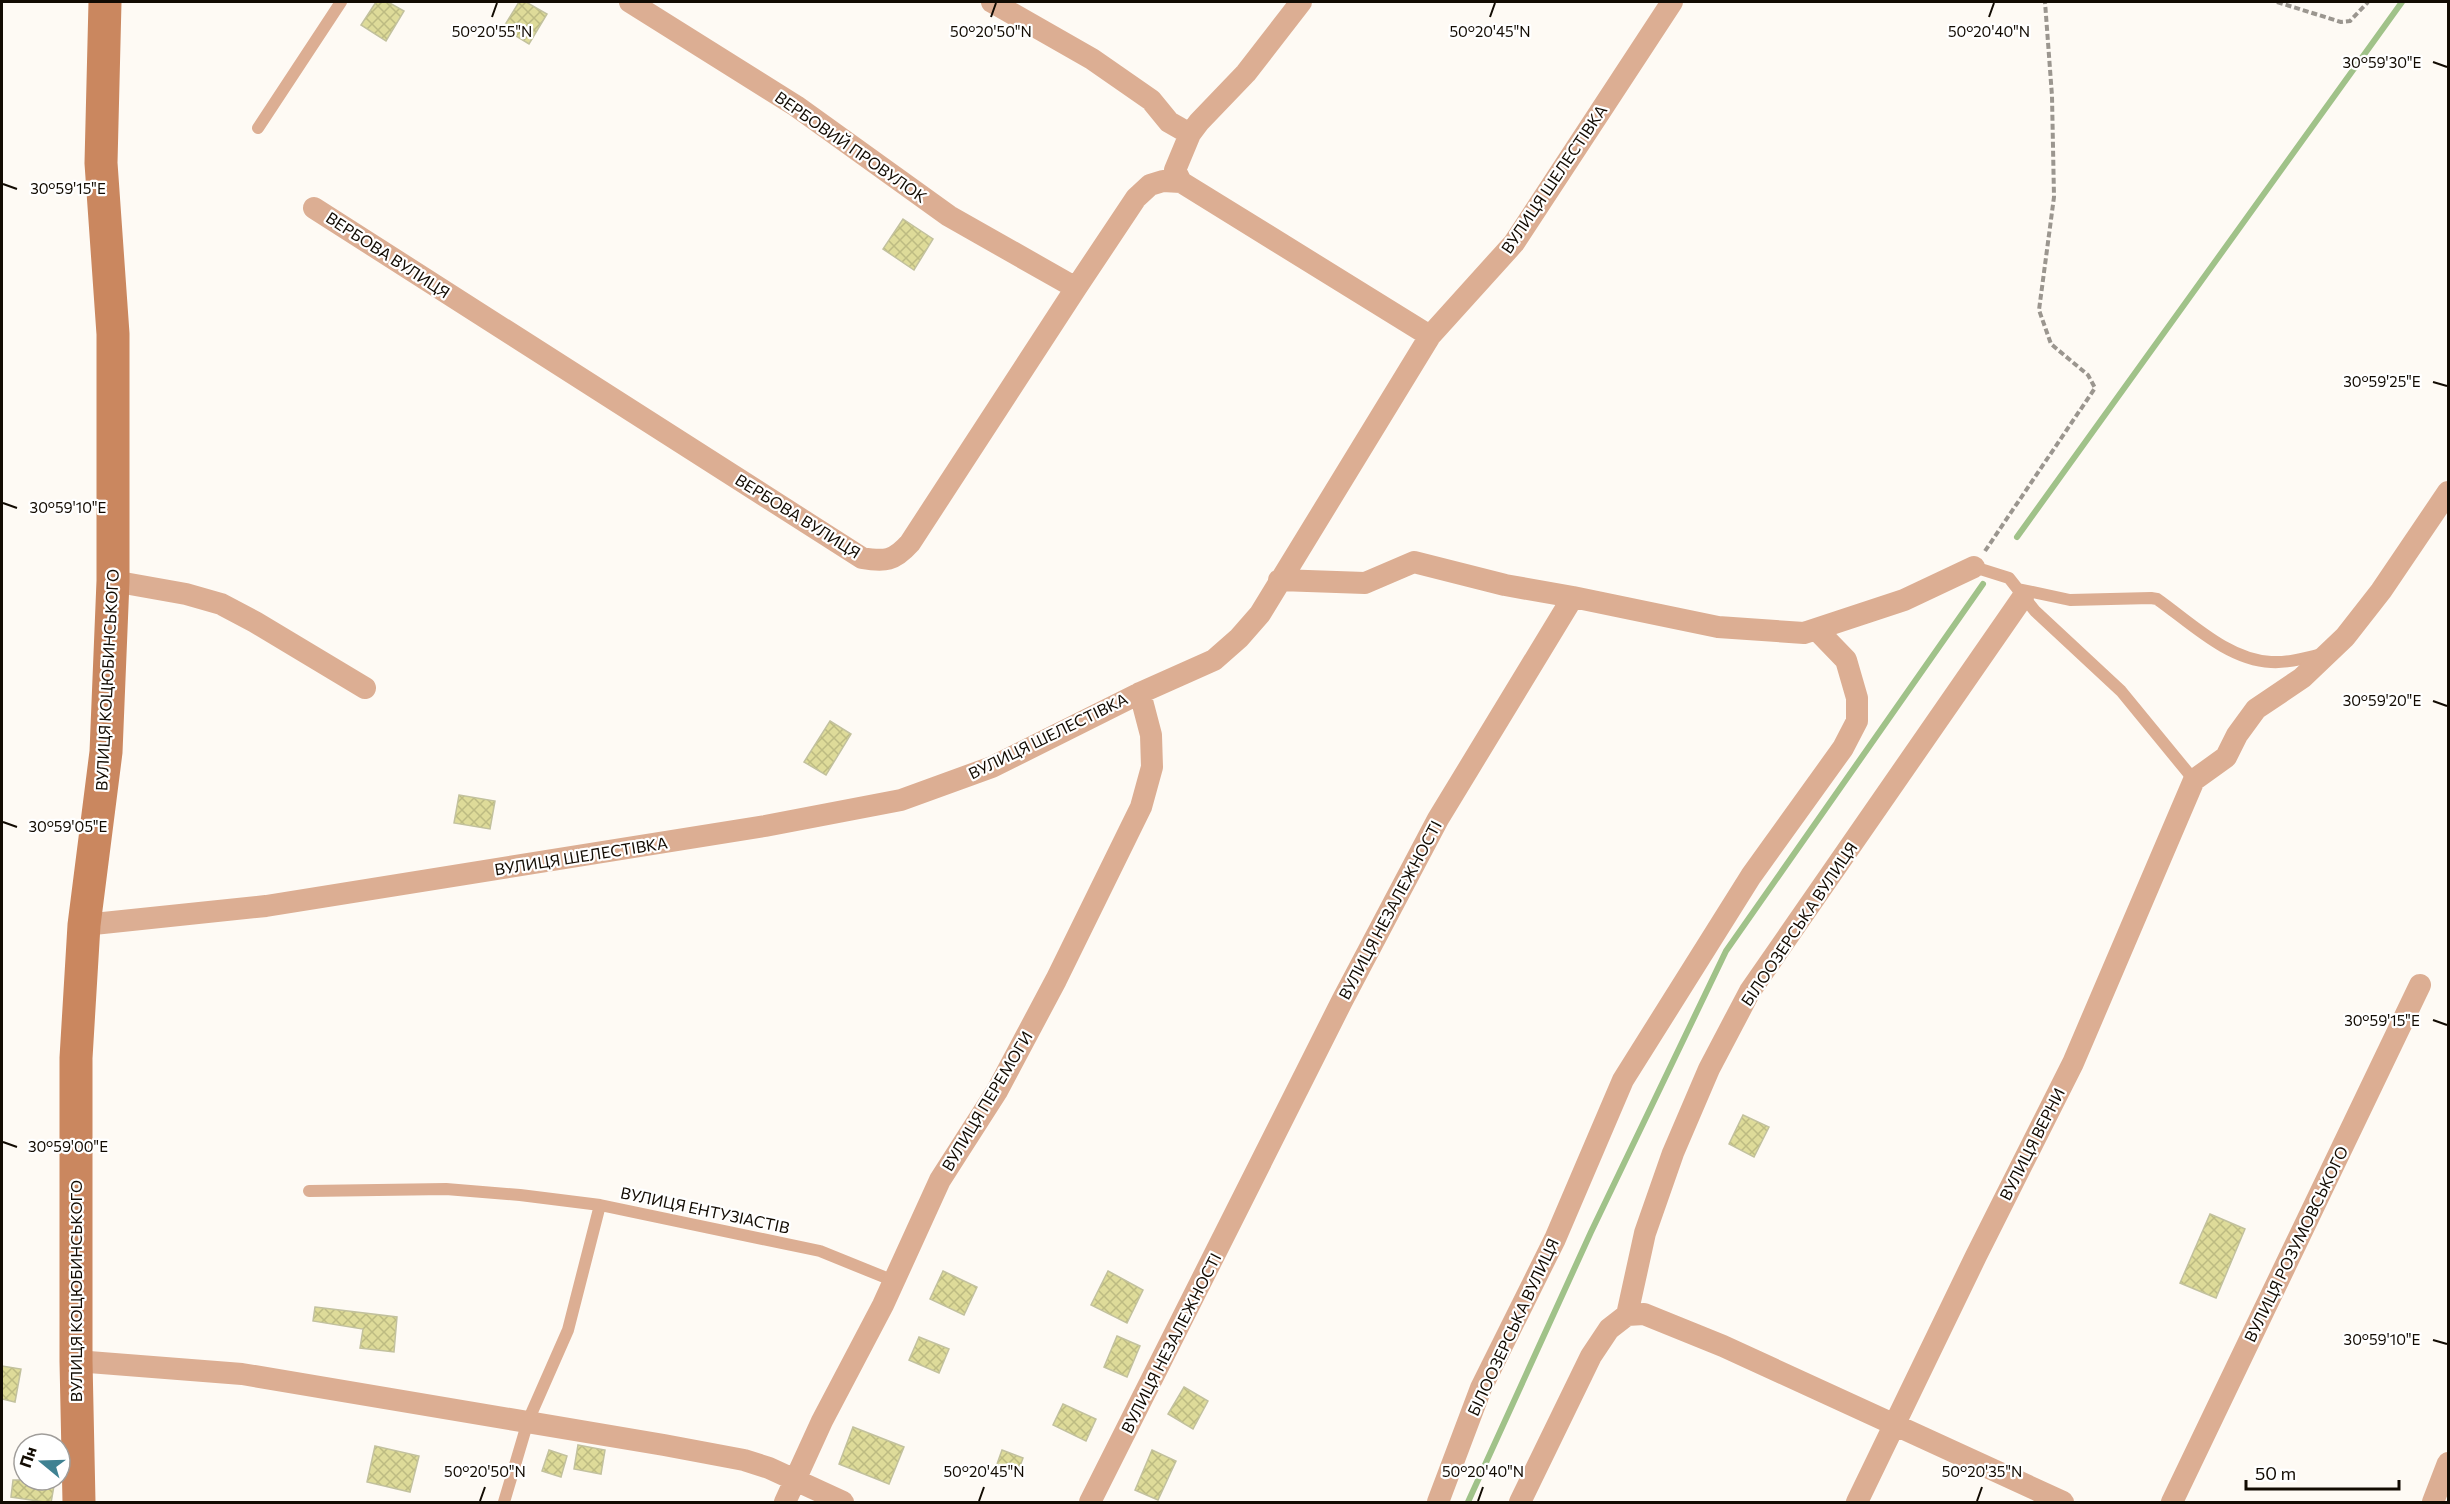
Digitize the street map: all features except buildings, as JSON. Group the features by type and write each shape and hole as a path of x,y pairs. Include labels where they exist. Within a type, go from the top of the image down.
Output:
{"street":[{"name":"ВУЛИЦЯ КОЦЮБИНСЬКОГО","path":"79,1503 76,1361 76,1058 84,925 106,752 113,581 113,334 101,163 105,2"},
{"name":"ВЕРБОВИЙ ПРОВУЛОК","path":"630,2 796,106 949,216 1076,288"},
{"path":"992,2 1092,59 1151,100 1169,122 1190,135"},
{"path":"1301,2 1246,73 1199,122 1190,135 1175,170 1181,182 1430,336"},
{"name":"ВУЛИЦЯ ШЕЛЕСТІВКА","path":"84,925 266,906 765,826 901,800 992,767 1140,693 1214,660 1239,638 1260,614 1430,336 1514,243 1672,2"},
{"name":"ВЕРБОВА ВУЛИЦЯ","path":"314,208 862,558 881,561 899,555 910,543 1076,288 1143,192 1150,185 1163,181 1181,182"},
{"path":"2194,780 2226,757 2237,735 2256,709 2302,678 2345,638 2381,591 2448,492"},
{"path":"1279,580 1365,583 1414,562 1505,585 1718,627 1804,633 1904,600 1974,567"},
{"path":"113,581 186,594 221,604 365,688"},
{"name":"БІЛООЗЕРСЬКА ВУЛИЦЯ","path":"1627,1315 1645,1233 1673,1153 1709,1069 1750,992 2020,593"},
{"name":"ВУЛИЦЯ НЕЗАЛЕЖНОСТІ","path":"1090,1503 1342,1001 1427,839 1573,597"},
{"name":"БІЛООЗЕРСЬКА ВУЛИЦЯ","path":"1438,1503 1481,1388 1555,1239 1623,1080 1751,876 1843,748 1857,721 1857,698 1846,660 1817,630"},
{"name":"ВУЛИЦЯ ПЕРЕМОГИ","path":"785,1503 822,1420 894,1281 940,1180 997,1091 1062,969 1141,807 1152,767 1151,735 1140,693"},
{"name":"ВУЛИЦЯ ВЕРНИ","path":"1857,1503 2073,1063 2194,780"},
{"name":"ВУЛИЦЯ РОЗУМОВСЬКОГО","path":"2172,1503 2420,985"},
{"path":"1520,1503 1591,1356 1609,1329 1627,1315 1644,1314 1694,1334 1894,1424 2063,1503"},
{"path":"76,1361 242,1374 528,1421 744,1460 769,1467 843,1503"},
{"path":"2433,1503 2448,1462"}],"lane":[{"path":"258,128 340,2"},
{"path":"1974,567 2008,578 2020,593 2121,691 2194,780"},
{"path":"2020,593 2070,600 2137,597 2157,599 2226,648 2240,655 2269,662 2291,662 2329,652"},
{"path":"309,1191 446,1189 600,1205"},
{"name":"ВУЛИЦЯ ЕНТУЗІАСТІВ","path":"504,1503 528,1421 568,1330 600,1205 820,1251 894,1281"}],"path":[{"path":"1974,567 2095,388 2088,375 2051,344 2039,310 2054,197 2052,96 2045,2"},
{"path":"2277,2 2341,22 2350,21 2368,2"}],"waterway":[{"path":"2017,537 2402,2"},
{"path":"1468,1502 1591,1232 1726,951 1983,584"}]}
